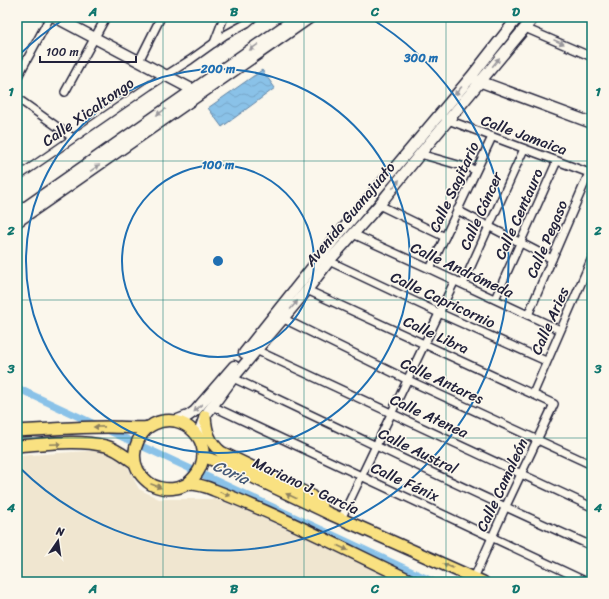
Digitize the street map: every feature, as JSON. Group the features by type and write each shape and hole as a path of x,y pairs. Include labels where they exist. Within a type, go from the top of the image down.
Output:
{"main road":[{"path":"206,416 206,430 214,446 221,452 310,495 328,513"},
{"path":"161,421 175,421 184,424 198,437 202,446 203,460 191,481 178,488 167,489 148,483 141,476 134,458 136,443 145,430 161,421"},
{"path":"17,431 81,427 118,427 145,430"},
{"path":"17,446 77,442 107,446 134,458"},
{"name":"Mariano J. García","path":"203,460 242,472 341,519 479,580"},
{"path":"191,481 242,500 414,582"}],"street":[{"path":"17,78 50,17"},
{"path":"55,17 197,92"},
{"path":"64,92 106,17"},
{"path":"138,61 161,17"},
{"path":"214,44 224,17"},
{"name":"Calle Xicaltongo","path":"17,177 164,75 190,60 254,17"},
{"path":"17,222 197,92 283,21 297,17"},
{"path":"17,213 311,17"},
{"name":"Avenida Guanajuato","path":"198,437 201,427 212,406 256,350 334,240 471,77 518,17"},
{"name":"Avenida Guanajuato","path":"175,421 188,416 205,401 279,317 307,290 329,261 379,205 534,17"},
{"path":"526,28 592,56"},
{"path":"471,77 480,82 592,123"},
{"path":"17,98 73,138"},
{"name":"Calle Jamaica","path":"440,114 448,120 590,174"},
{"path":"421,135 431,142"},
{"name":"Calle Sagitario","path":"430,269 492,137"},
{"name":"Calle Cáncer","path":"462,284 524,149"},
{"path":"420,154 476,170"},
{"name":"Calle Centauro","path":"495,299 557,161"},
{"name":"Calle Pegaso","path":"528,315 590,174"},
{"path":"379,205 445,237"},
{"path":"457,210 552,259"},
{"name":"Calle Andrómeda","path":"353,234 560,330"},
{"name":"Calle Aries","path":"532,394 592,258"},
{"name":"Calle Capricornio","path":"329,261 546,361"},
{"path":"341,519 455,280"},
{"name":"Calle Libra","path":"307,290 554,404"},
{"name":"Calle Antares","path":"279,317 408,380 592,465"},
{"name":"Calle Atenea","path":"256,350 592,507"},
{"name":"Calle Austral","path":"233,378 376,445 505,508 592,546"},
{"name":"Calle Camaleón","path":"479,580 492,537 554,404"},
{"name":"Calle Fénix","path":"212,406 587,582"}],"shaded area":[{"path":"101,450 113,455 127,466 139,489 159,499 217,499 245,510 402,582 17,582 17,456"}],"water":[{"path":"262,70 275,88 222,127 208,108"}],"waterway":[{"name":"Coria","path":"17,388 434,582"}]}
